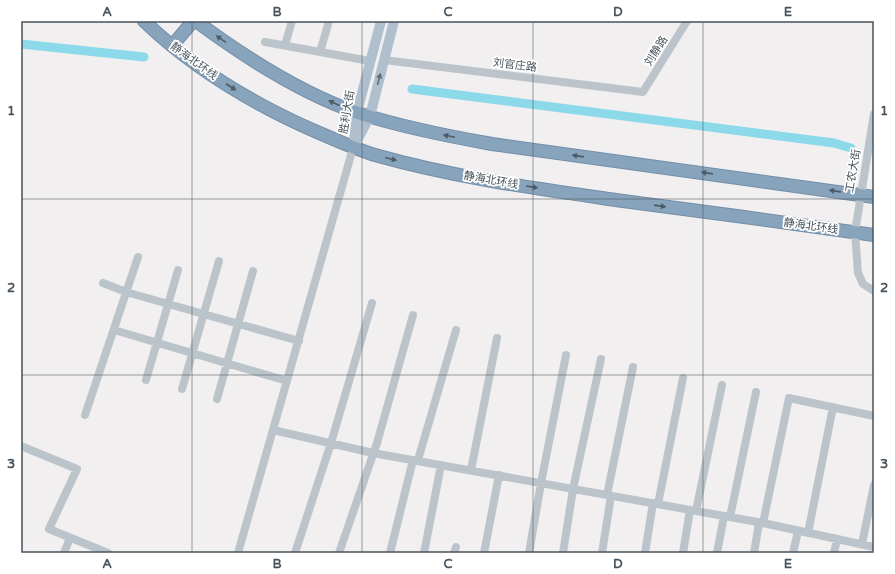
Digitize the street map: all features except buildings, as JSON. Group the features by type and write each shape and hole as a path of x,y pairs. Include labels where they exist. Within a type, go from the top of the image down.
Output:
{"highway":[{"name":"静海北环线","path":"144,21 172,46 253,100 294,122 353,148 374,155 427,168 506,184 874,235"},
{"path":"172,46 193,21"},
{"path":"196,21 228,44 267,68 317,95 370,116 450,136 492,144 874,197"}],"main road":[{"name":"胜利大街","path":"353,148 357,112 381,21"},
{"name":"胜利大街","path":"353,148 370,116 394,21"}],"street":[{"path":"285,45 292,21"},
{"path":"320,52 329,21"},
{"name":"刘静路","path":"643,92 687,21"},
{"path":"265,42 370,61"},
{"name":"刘官庄路","path":"384,60 643,92"},
{"name":"工农大街","path":"874,114 872,137 860,194 855,232 858,273 863,284 874,291"},
{"path":"238,553 353,148"},
{"path":"85,415 138,257"},
{"path":"182,389 219,261"},
{"path":"146,380 178,270"},
{"path":"217,399 253,271"},
{"path":"103,284 126,292 299,341"},
{"path":"295,553 331,443 372,303"},
{"path":"339,553 377,443 413,315"},
{"path":"114,330 287,381"},
{"path":"390,553 416,460 456,330"},
{"path":"471,470 497,338"},
{"path":"529,553 566,355"},
{"path":"563,553 573,489 601,359"},
{"path":"602,553 609,495 633,367"},
{"path":"645,553 682,378"},
{"path":"683,553 722,385"},
{"path":"717,553 727,517 756,392"},
{"path":"754,553 789,398 874,416"},
{"path":"808,533 833,407"},
{"path":"273,430 373,453 761,523 862,544 872,549"},
{"path":"21,446 77,469 49,529 108,553"},
{"path":"424,553 441,465"},
{"path":"484,553 499,475"},
{"path":"862,544 874,485"},
{"path":"793,553 798,531"},
{"path":"64,553 70,538"},
{"path":"834,553 837,539"}],"waterway":[{"path":"21,44 144,57"},
{"path":"412,89 834,143 851,148"}]}
